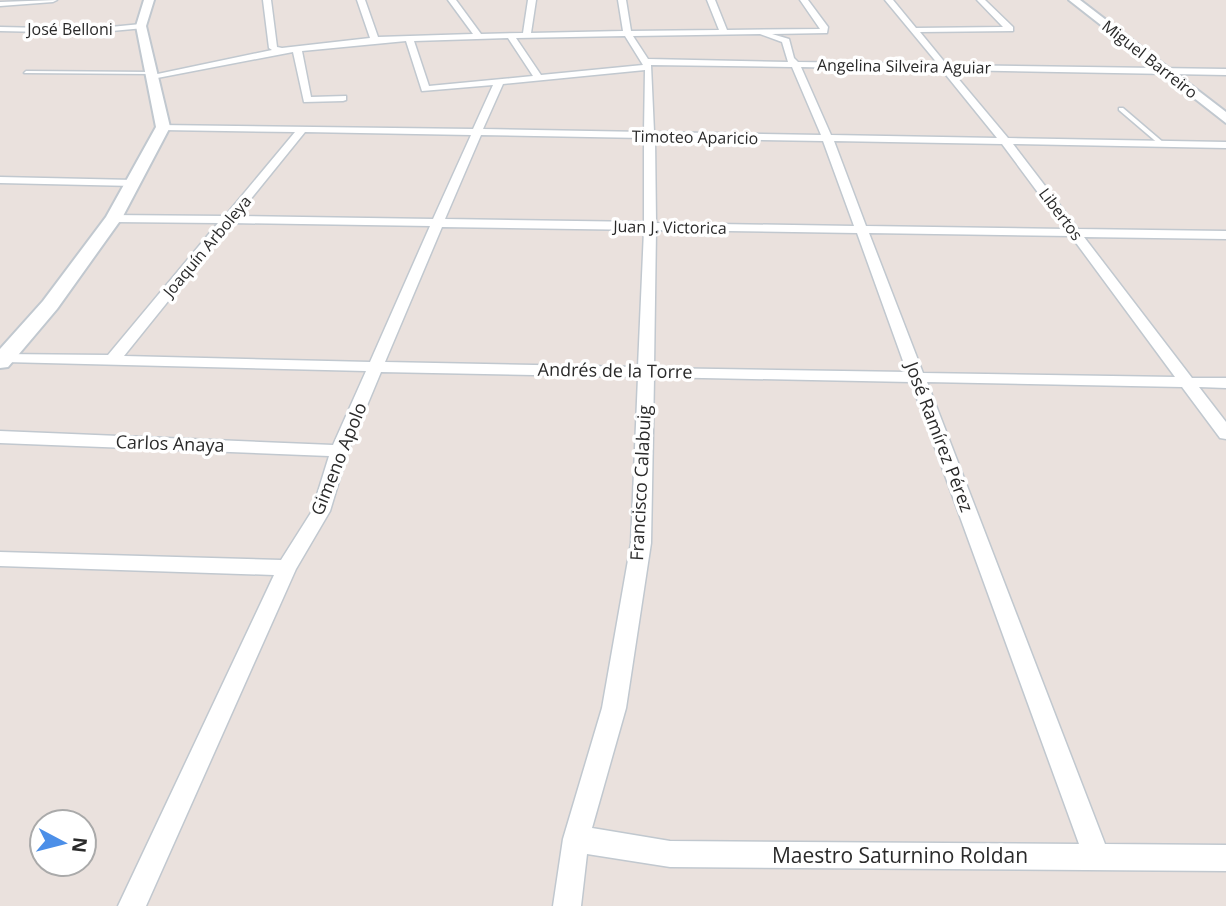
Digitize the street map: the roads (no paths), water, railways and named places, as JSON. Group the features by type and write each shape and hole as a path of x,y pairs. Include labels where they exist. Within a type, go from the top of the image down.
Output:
{"street":[{"path":"0,4 53,0"},
{"path":"3,359 50,305 114,218 163,127 141,26 149,0"},
{"path":"267,0 273,48 281,51"},
{"path":"361,0 375,40"},
{"path":"452,0 479,37"},
{"path":"527,35 532,0"},
{"path":"622,0 627,33 647,65"},
{"path":"711,0 725,34"},
{"path":"152,75 281,51 375,40 410,41 510,35 824,32 824,27 804,0"},
{"name":"Libertos","path":"889,0 1006,142 1226,434"},
{"path":"916,30 1010,29 981,0"},
{"name":"Miguel Barreiro","path":"1074,0 1226,119"},
{"name":"José Belloni","path":"0,29 90,31 141,26"},
{"name":"José Ramírez Pérez","path":"764,34 786,41 790,59 795,64 828,140 859,230 918,378 1097,857"},
{"path":"510,35 539,78"},
{"name":"Angelina Silveira Aguiar","path":"410,41 425,89 647,65 795,64 1226,72"},
{"path":"297,49 307,100 343,99"},
{"name":"Francisco Calabuig","path":"567,906 576,839 614,708 641,543 650,227 647,65"},
{"name":"Gimeno Apolo","path":"132,906 286,568 321,511 339,452 499,82"},
{"name":"Timoteo Aparicio","path":"163,127 1226,145"},
{"name":"Joaquín Arboleya","path":"112,360 302,130"},
{"path":"0,180 134,183"},
{"name":"Juan J. Victorica","path":"114,218 228,222 1226,235"},
{"name":"Andrés de la Torre","path":"3,359 1226,383"},
{"name":"Carlos Anaya","path":"0,437 339,452"},
{"path":"0,559 286,568"},
{"name":"Maestro Saturnino Roldan","path":"576,839 670,854 1226,858"}],"lane":[{"path":"26,72 152,75"},
{"path":"1121,108 1162,144"}]}
